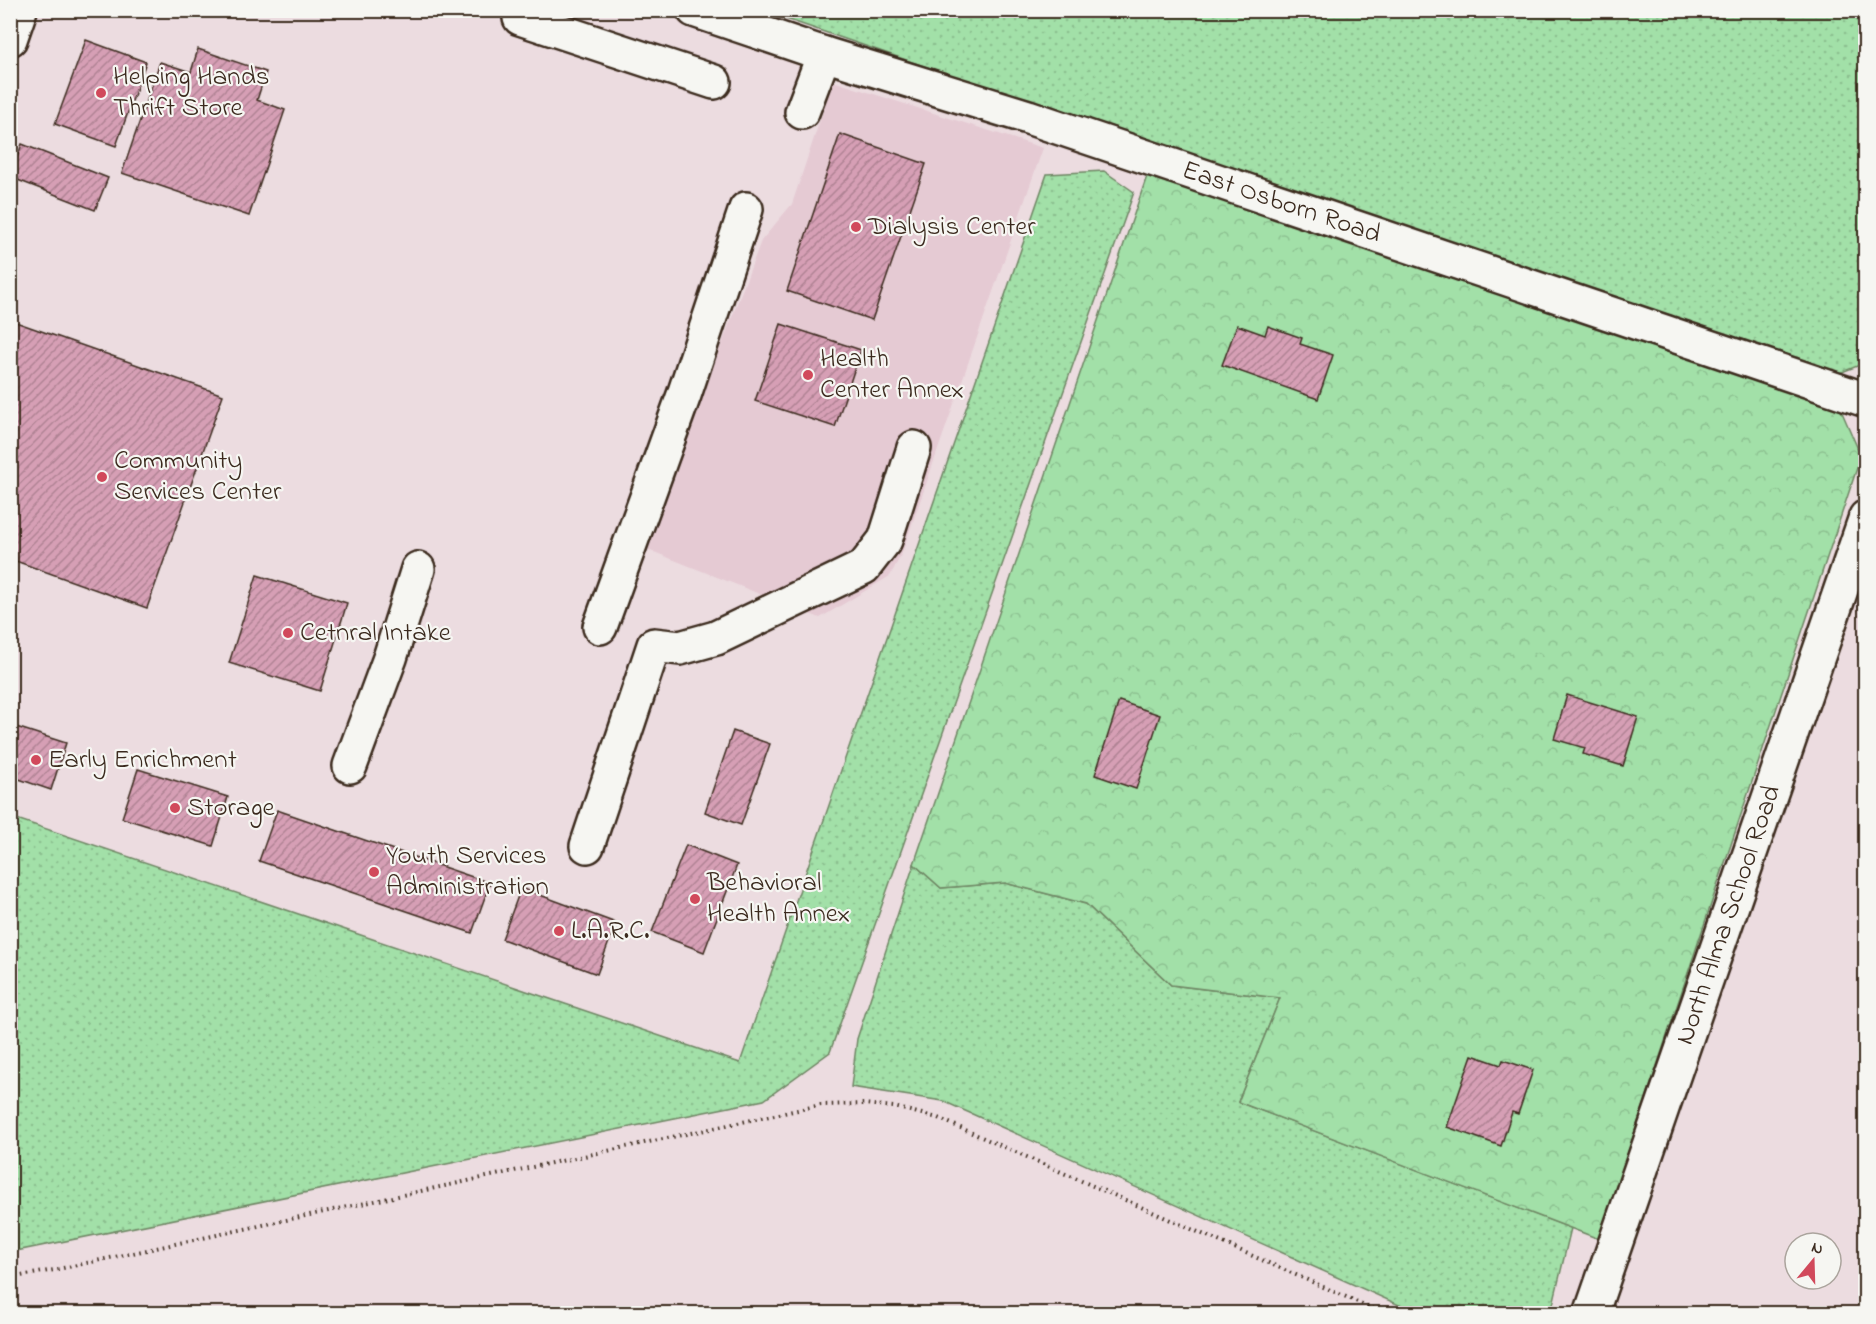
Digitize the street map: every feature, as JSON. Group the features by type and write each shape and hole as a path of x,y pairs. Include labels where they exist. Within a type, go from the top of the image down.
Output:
{"street":[{"path":"10,39 21,10"},
{"name":"East Osborn Road","path":"694,10 824,54 1028,117 1866,400"},
{"path":"520,18 714,82"},
{"path":"802,112 824,54"},
{"path":"600,627 684,395 746,209"},
{"path":"587,846 654,645 680,648 716,638 864,567 885,540 914,448"},
{"name":"North Alma School Road","path":"1591,1314 1866,517"},
{"path":"350,766 390,658 418,569"}],"path":[{"path":"10,1278 66,1268 821,1105 864,1104 894,1107 938,1118 1385,1314"}],"shaded area":[{"path":"833,81 1043,148 902,553 890,576 820,618 644,548 761,241 792,204"}],"green space":[{"path":"763,11 1865,11 1865,363 1832,376"},
{"path":"1104,171 1134,192 830,1052 764,1100 11,1252 11,817 740,1063 1047,174"},
{"path":"1148,173 1841,410 1861,456 1599,1239 1238,1102 1280,998 1171,985 1086,904 1005,883 941,888 914,864"},
{"path":"914,864 941,888 1005,883 1086,904 1171,985 1280,998 1238,1102 1571,1228 1551,1313 1417,1313 943,1101 851,1087 857,1039"}],"building":[{"name":"Helping Hands Thrift Store","path":"86,40 146,62 116,146 55,124"},
{"path":"198,49 266,72 257,100 285,110 249,216 122,173 160,62 191,72"},
{"name":"Dialysis Center","path":"840,134 926,164 872,320 787,291"},
{"path":"22,144 108,178 95,210 10,177"},
{"name":"Community Services Center","path":"10,320 223,395 147,608 10,559"},
{"name":"Health Center Annex","path":"781,324 861,350 835,427 755,401"},
{"path":"1237,325 1265,335 1268,326 1302,338 1300,344 1333,355 1318,399 1222,365"},
{"name":"Cetnral Intake","path":"257,575 347,603 320,691 229,663"},
{"path":"1567,695 1638,717 1623,766 1583,754 1585,748 1554,739"},
{"path":"1119,701 1160,715 1136,789 1095,775"},
{"name":"Early Enrichment","path":"10,725 66,743 51,790 10,776"},
{"path":"733,731 770,744 741,825 705,812"},
{"name":"Storage","path":"138,769 228,797 213,846 122,818"},
{"name":"Youth Services Administration","path":"277,810 490,883 472,933 259,861"},
{"name":"Behavioral Health Annex","path":"686,845 737,865 704,952 652,932"},
{"name":"L.A.R.C.","path":"521,888 616,923 597,974 502,939"},
{"path":"1472,1055 1501,1065 1503,1060 1533,1070 1518,1114 1512,1112 1501,1146 1447,1127"}],"place":[{"name":"Helping Hands Thrift Store","path":"101,93"},
{"name":"Dialysis Center","path":"856,227"},
{"name":"Health Center Annex","path":"808,375"},
{"name":"Community Services Center","path":"102,477"},
{"name":"Cetnral Intake","path":"288,633"},
{"name":"Early Enrichment","path":"36,760"},
{"name":"Storage","path":"175,808"},
{"name":"Youth Services Administration","path":"374,872"},
{"name":"Behavioral Health Annex","path":"695,899"},
{"name":"L.A.R.C.","path":"559,931"}]}
